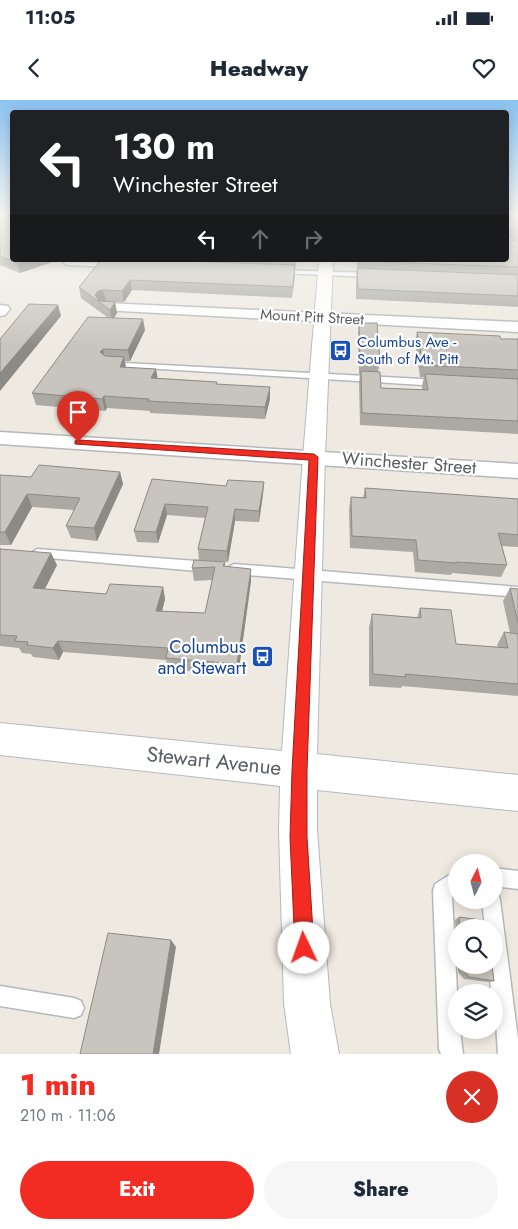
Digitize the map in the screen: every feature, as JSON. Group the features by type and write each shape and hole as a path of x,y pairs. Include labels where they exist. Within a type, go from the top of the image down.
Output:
{"main road":[{"path":"315,1054 307,1004 298,837 299,771 325,267"},
{"name":"Stewart Avenue","path":"0,738 518,793"}],"street":[{"name":"Mount Pitt Street","path":"106,307 518,327"},
{"name":"Winchester Street","path":"0,438 518,471"}],"lane":[{"path":"67,263 117,265"},
{"path":"266,271 325,267 383,276"},
{"path":"108,364 448,383"},
{"path":"29,553 518,592"},
{"path":"503,878 518,880"},
{"path":"448,886 442,891 450,1049 452,1054"},
{"path":"492,909 508,1054"},
{"path":"0,996 74,1008"}],"building":[{"path":"509,259 518,259 518,267 386,262 509,262"},
{"path":"99,262 211,262 295,265 293,287 130,280 122,291 103,290 98,291 95,295 99,301 115,302 110,310 79,287"},
{"path":"357,268 518,275 518,296 358,289"},
{"path":"29,304 58,305 0,373 0,339"},
{"path":"88,317 143,319 128,350 103,349 100,352 105,356 124,357 120,367 156,369 151,378 270,387 265,407 148,401 149,399 104,396 102,399 32,393"},
{"path":"359,323 377,323 380,362 360,361"},
{"path":"417,332 500,336 501,339 518,339 518,370 423,365"},
{"path":"361,371 380,372 381,388 428,390 425,374 518,379 518,421 362,413"},
{"path":"39,465 120,472 94,528 66,526 80,498 27,494 5,532 0,532 0,475 31,477"},
{"path":"152,479 226,486 228,480 264,482 259,511 235,509 227,551 198,549 208,507 165,504 156,532 134,531"},
{"path":"365,488 518,499 518,535 498,533 507,565 418,560 416,540 352,536 351,497 366,498"},
{"path":"0,549 51,553 33,588 106,594 110,584 163,587 156,611 205,613 215,567 192,568 194,560 225,562 223,566 251,569 237,664 166,658 168,648 58,641 53,648 27,645 28,642 15,641 17,636 0,635"},
{"path":"510,588 518,589 518,622"},
{"path":"420,608 451,610 456,644 508,648 504,632 518,634 518,684 405,674 406,677 373,674 372,614 421,618"},
{"path":"108,933 171,940 153,1054 80,1054"},
{"path":"466,974 493,974 494,981 469,977"}],"place":[{"name":"Columbus Ave - South of Mt. Pitt","path":"341,351"},
{"name":"Columbus and Stewart","path":"262,657"}],"route":[{"path":"78,442 314,457 299,771 298,837 304,948"}]}
